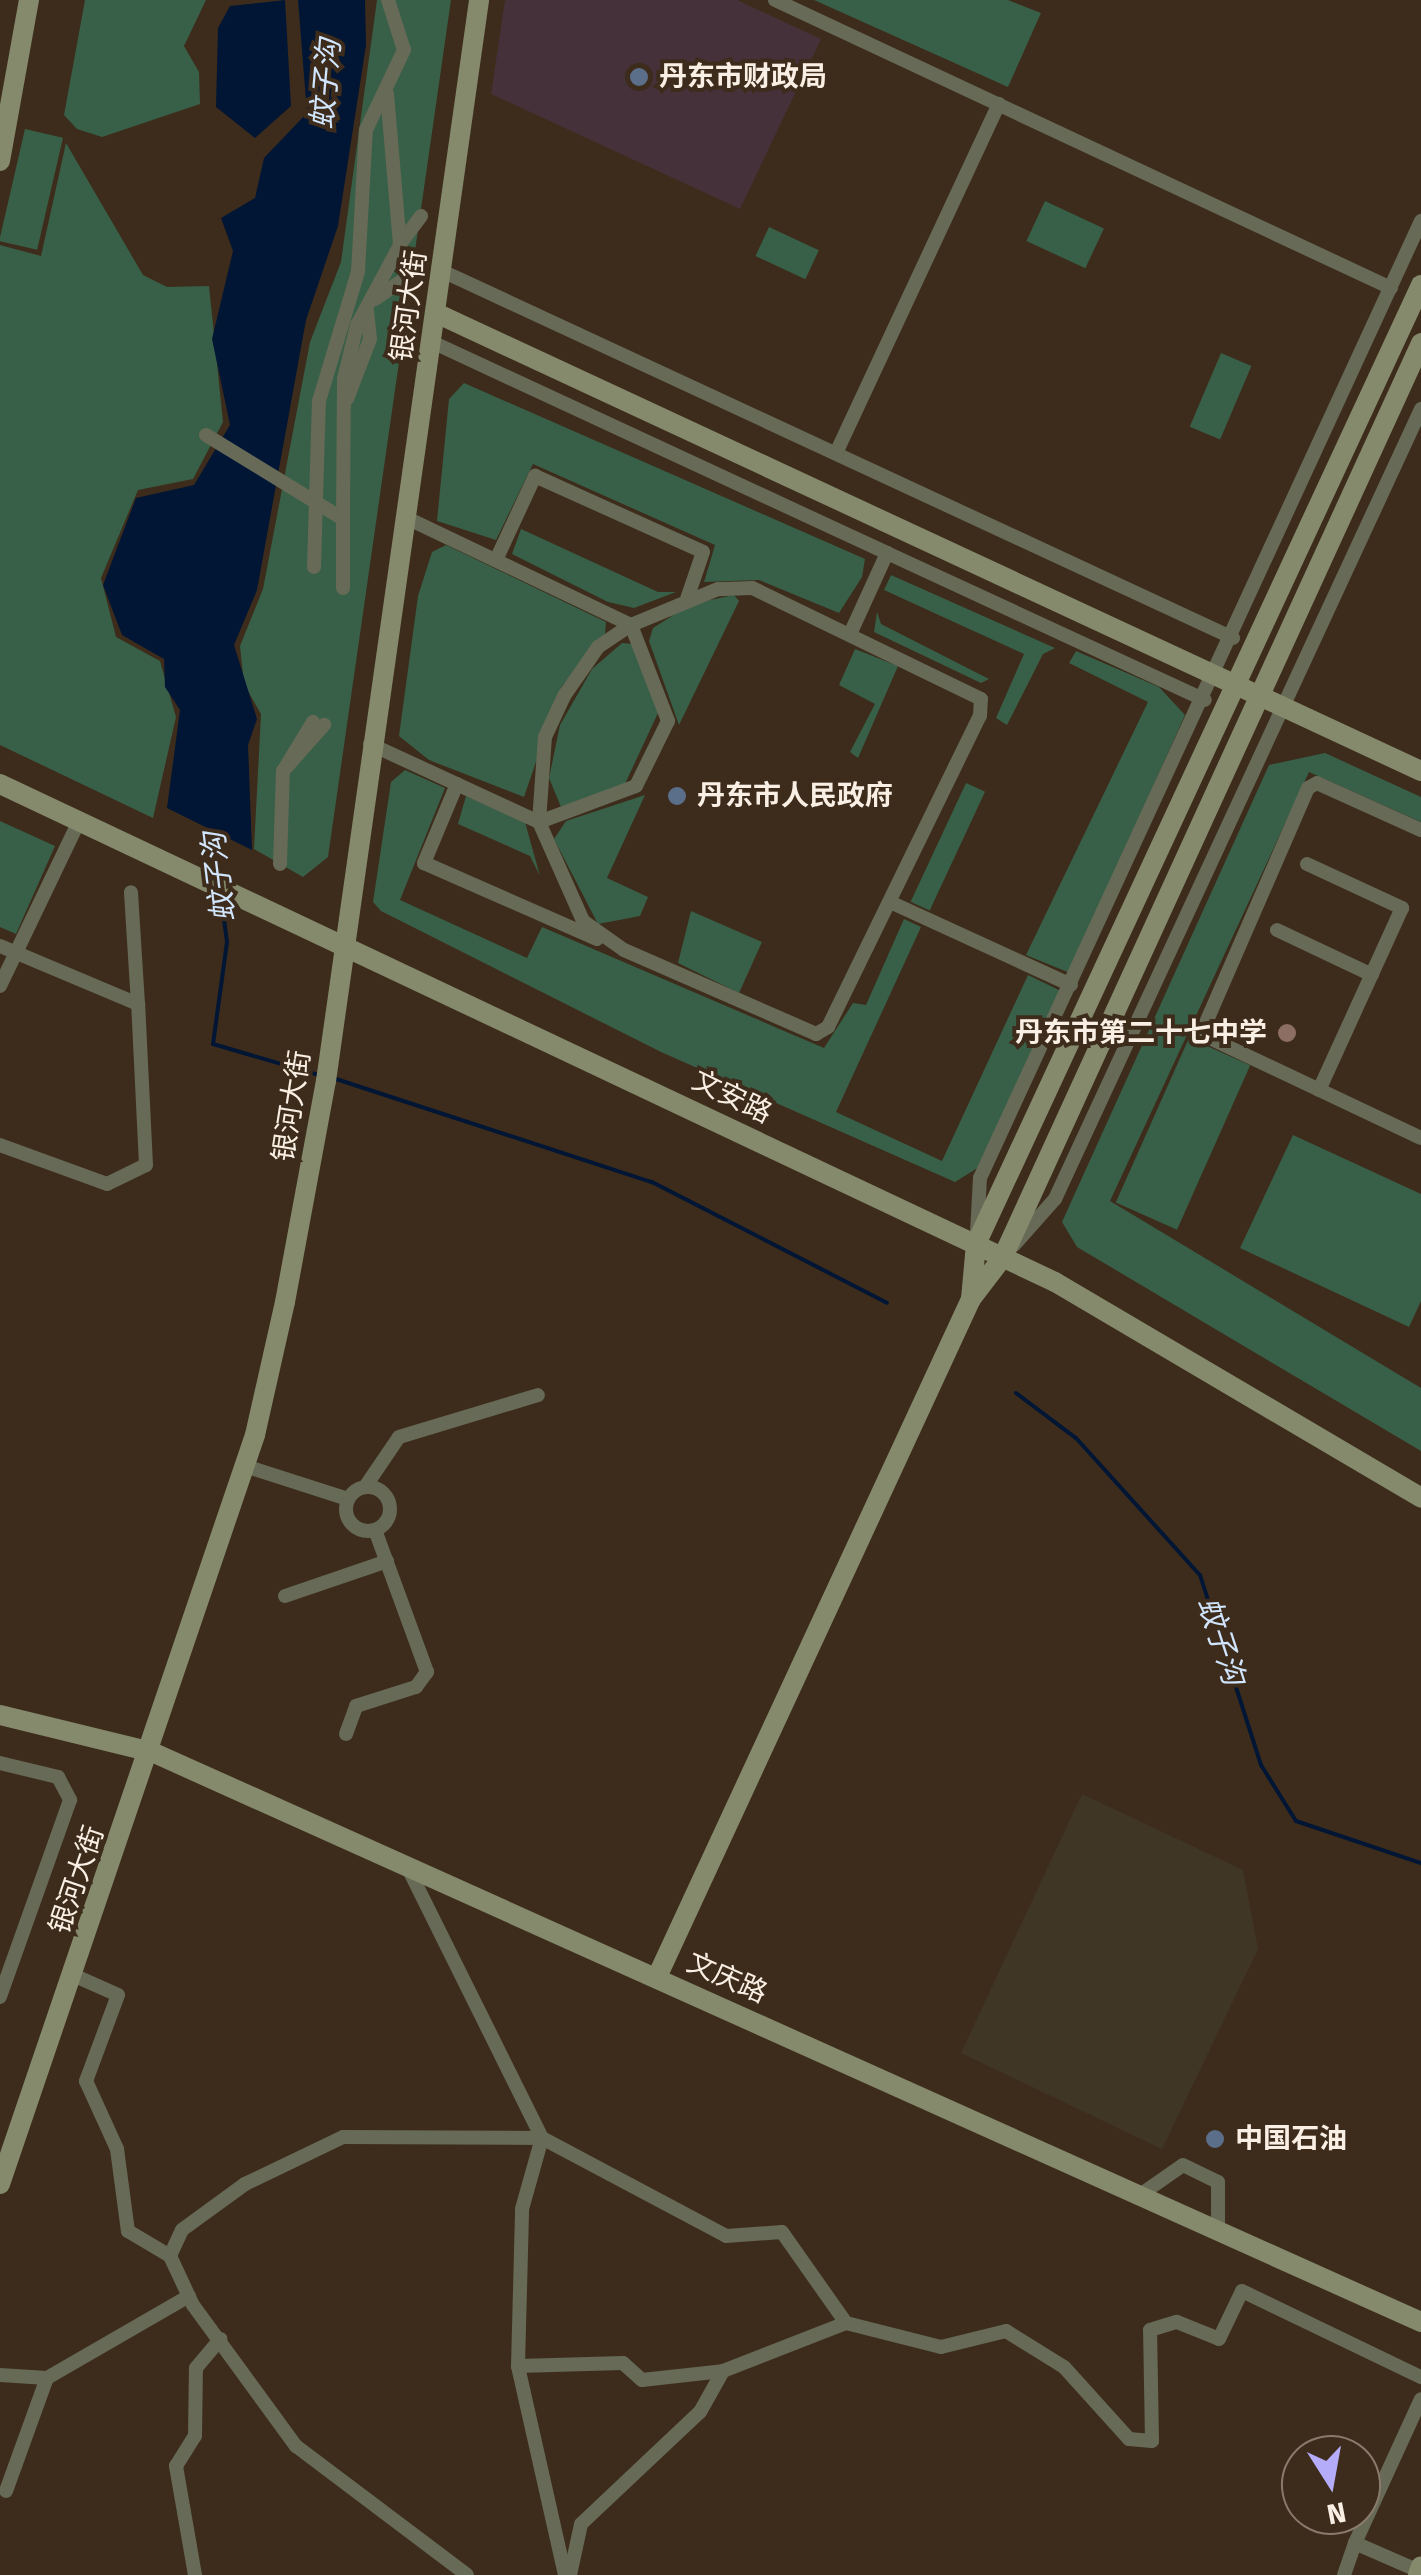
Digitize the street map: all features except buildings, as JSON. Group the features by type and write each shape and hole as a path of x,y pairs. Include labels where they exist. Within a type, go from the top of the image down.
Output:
{"main road":[{"path":"0,161 29,0"},
{"name":"银河大街","path":"2,2174 152,1752 245,1466 327,1077 340,940 432,342 479,0"},
{"path":"972,1300 976,1244 1226,680 1421,285"},
{"path":"436,313 1421,771"},
{"path":"657,1977 972,1300 1003,1257 1421,343"},
{"name":"文安路","path":"0,784 340,940 1003,1257 1421,1498"},
{"name":"文庆路","path":"0,1715 152,1752 1421,2322"}],"street":[{"path":"314,567 310,502 319,401 358,272 366,130 404,50 388,0"},
{"path":"775,0 1390,288"},
{"path":"387,92 400,245"},
{"path":"837,451 999,104"},
{"path":"343,588 347,399 344,379 370,307 400,245 420,216"},
{"path":"976,1244 980,1178 1205,700 1226,680 1234,638 1421,220"},
{"path":"442,271 1234,638"},
{"path":"370,307 408,277"},
{"path":"432,342 1205,700"},
{"path":"1003,1257 1055,1199 1421,410"},
{"path":"206,435 342,519"},
{"path":"496,560 536,476 703,552 687,599"},
{"path":"370,744 539,822 636,786 668,720 631,625 405,516"},
{"path":"851,632 887,553"},
{"path":"457,784 424,863 816,1034 828,1027 890,902 981,699 851,632 752,588 687,599 631,625 598,647 564,696 545,737 539,822 583,921 624,950"},
{"path":"280,864 288,841 283,771 318,723"},
{"path":"1421,830 1317,783 1308,788 1201,1034 1421,1138"},
{"path":"0,986 80,820"},
{"path":"1306,864 1402,908 1319,1090"},
{"path":"0,1145 108,1184 146,1165 130,892"},
{"path":"890,902 1071,985"},
{"path":"1276,930 1372,975"},
{"path":"0,946 138,1004"},
{"path":"348,1499 365,1486 399,1437 538,1394"},
{"path":"245,1466 348,1499"},
{"path":"365,1486 391,1507 375,1530"},
{"path":"348,1499 354,1526 375,1530"},
{"path":"346,1734 356,1706 416,1687 427,1672 375,1530"},
{"path":"285,1596 386,1561"},
{"path":"0,1762 58,1777 70,1800 0,1997"},
{"path":"406,1866 542,2138 522,2209 518,2366 568,2575"},
{"path":"73,1976 118,1995 86,2081 118,2149 128,2231 170,2256 188,2296 296,2446 467,2575"},
{"path":"170,2256 182,2230 245,2184 344,2137 542,2138 726,2236 782,2232 846,2323"},
{"path":"1140,2195 1182,2165 1218,2182 1218,2230"},
{"path":"518,2366 624,2363 642,2380 723,2371 846,2323 941,2346 1006,2330 1064,2367 1128,2439 1152,2441 1150,2330 1177,2322 1219,2339 1242,2291 1421,2377"},
{"path":"0,2375 47,2378 188,2296"},
{"path":"195,2575 176,2466 195,2436 196,2368 220,2339"},
{"path":"568,2575 581,2524 700,2412 723,2371"},
{"path":"6,2491 47,2378"},
{"path":"1344,2575 1421,2398"},
{"path":"1355,2543 1420,2571"}],"shaded area":[{"path":"505,0 737,0 821,39 740,209 491,94"},
{"path":"1082,1794 1243,1870 1258,1949 1162,2149 961,2053"}],"green space":[{"path":"85,0 206,0 184,46 199,72 200,104 102,137 77,129 64,115"},
{"path":"377,0 451,0 328,857 303,877 254,849 261,714 244,684 240,646 263,589 310,342 341,262"},
{"path":"814,0 1008,0 1041,13 1008,87"},
{"path":"25,129 63,138 37,250 0,241"},
{"path":"66,143 143,275 167,287 209,286 223,422 193,479 138,490 101,578 116,637 160,661 176,717 153,818 0,745 0,245 41,256"},
{"path":"1045,201 1104,228 1085,268 1026,241"},
{"path":"769,227 819,250 805,279 755,256"},
{"path":"1221,353 1251,366 1220,440 1190,427"},
{"path":"464,383 865,559 862,577 839,613 759,580 704,582 715,545 533,464 496,540 437,521 449,399"},
{"path":"521,529 658,592 676,592 634,608 608,602 512,554"},
{"path":"446,545 606,622 605,635 562,686 524,797 429,760 399,736 418,596 432,552"},
{"path":"891,575 1055,648 1043,654 1007,725 996,718 1024,654 884,590"},
{"path":"734,595 739,601 679,725 649,641 653,628 691,604"},
{"path":"877,612 881,624 989,679 981,683 874,632"},
{"path":"622,643 634,644 658,713 624,786 561,807 549,778 560,725 592,669"},
{"path":"855,649 898,666 858,758 850,752 875,704 839,685"},
{"path":"1076,651 1159,687 1185,715 1070,973 1026,955 1148,702 1069,663"},
{"path":"1325,753 1421,797 1421,822 1309,772 1110,1201 1421,1388 1421,1451 1077,1247 1062,1222 1269,765"},
{"path":"405,770 445,788 400,900 527,958 542,927 824,1048 853,1003 866,1005 904,919 921,927 836,1112 942,1161 1028,975 1063,992 979,1167 955,1182 661,1052 381,911 373,902 391,782"},
{"path":"966,783 985,792 930,911 911,902"},
{"path":"645,795 607,878 648,897 640,916 598,924 554,839 566,821"},
{"path":"466,796 525,822 540,876 530,856 458,824"},
{"path":"0,821 55,846 16,934 0,927"},
{"path":"691,911 762,942 739,993 678,963"},
{"path":"1189,1038 1250,1065 1177,1230 1116,1202"},
{"path":"1293,1135 1421,1194 1421,1301 1409,1327 1240,1248"}],"water":[{"path":"285,0 291,106 255,138 216,107 218,28 230,6"},
{"path":"298,0 365,0 366,45 338,226 306,320 257,590 234,645 257,719 248,745 252,850 167,808 180,710 165,687 164,659 122,635 103,585 136,498 194,485 230,425 212,339 233,251 221,218 255,198 264,158 307,113"}],"waterway":[{"name":"蚊子沟","path":"213,826 219,881"},
{"name":"蚊子沟","path":"221,896 227,942 213,1044 319,1075"},
{"name":"蚊子沟","path":"333,1078 652,1182 887,1303"},
{"name":"蚊子沟","path":"1016,1393 1076,1438 1200,1575 1261,1765 1296,1821 1421,1863"}],"place":[{"name":"丹东市财政局","path":"639,77"},
{"name":"丹东市人民政府","path":"677,796"},
{"name":"丹东市第二十七中学","path":"1287,1033"},
{"name":"中国石油","path":"1215,2139"}]}
